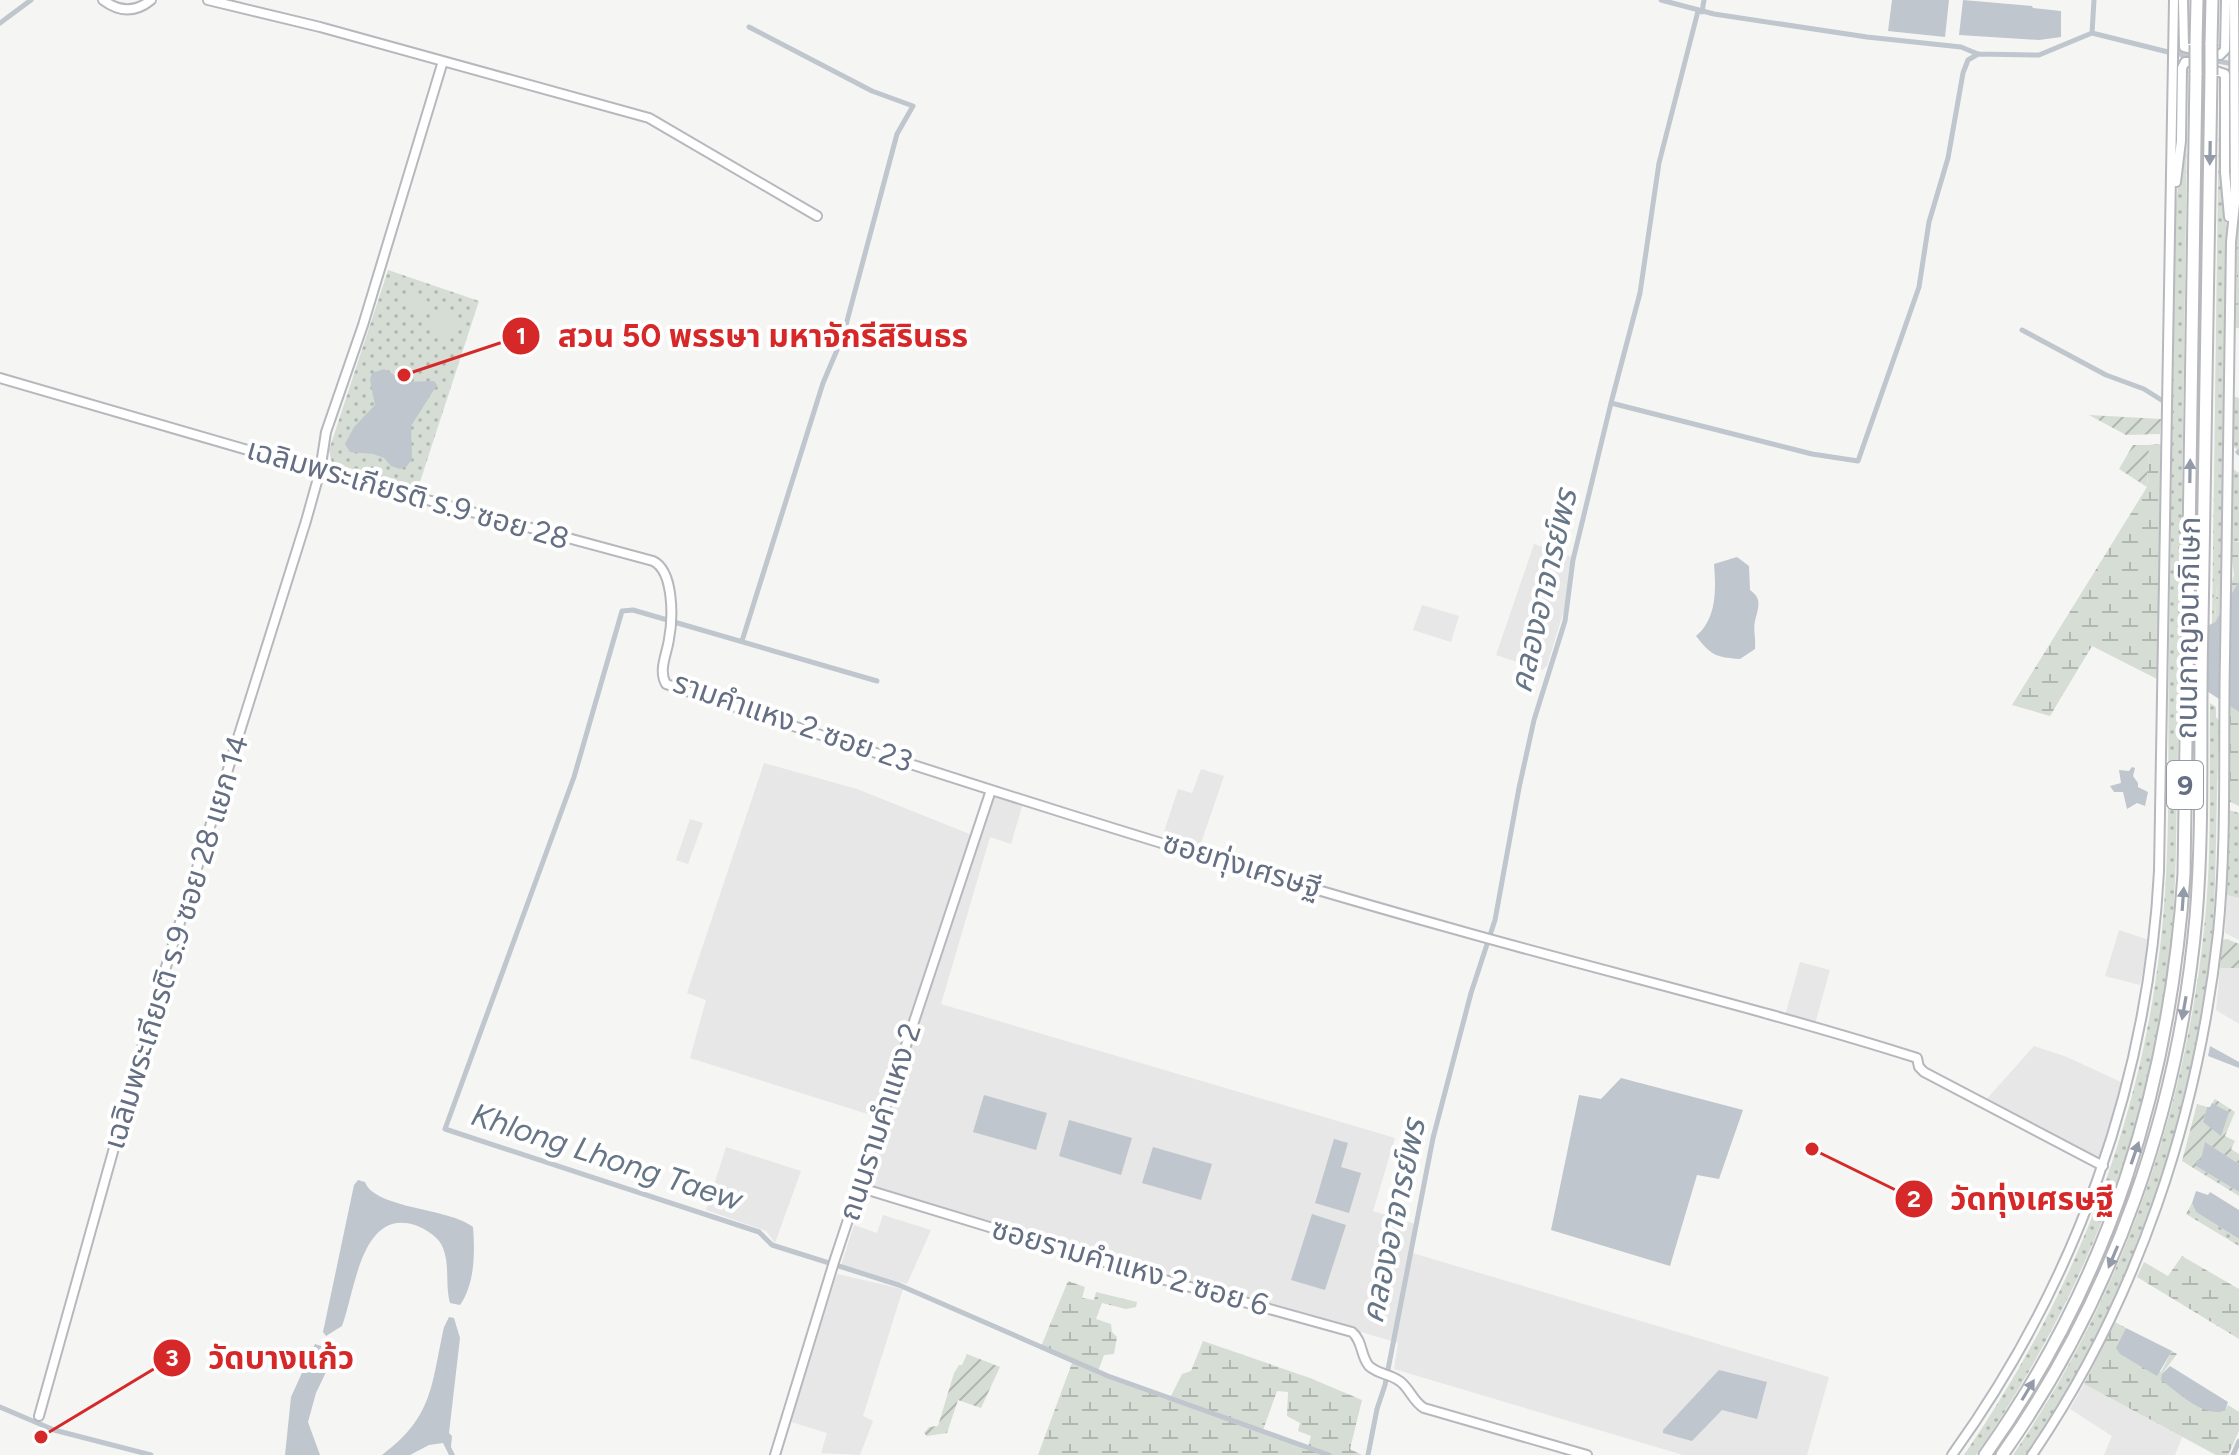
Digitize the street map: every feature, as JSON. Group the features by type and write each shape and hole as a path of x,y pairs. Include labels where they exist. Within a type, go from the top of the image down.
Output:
{"highway":[{"name":"ถนนกาญจนาภิเษก","path":"1985,1455 2034,1381 2069,1317 2114,1214 2147,1113 2175,974 2184,874 2197,0"},
{"name":"ถนนกาญจนาภิเษก","path":"2002,1455 2030,1416 2069,1351 2101,1287 2132,1211 2165,1103 2184,1012 2199,868 2212,0"}],"main road":[{"path":"103,0 127,10 151,0"},
{"path":"208,0 320,27 649,118 817,216"},
{"path":"1952,1455 1994,1394 2043,1308 2074,1244 2122,1110 2151,975 2158,901 2174,0"},
{"path":"2183,0 2184,47 2220,55 2225,50 2226,0"},
{"path":"2230,172 2234,0"},
{"name":"เฉลิมพระเกียรติ ร.9 ซอย 28 แยก 14","path":"39,1416 154,1005 320,471 326,432 363,325 443,61"},
{"path":"2032,1455 2071,1394 2153,1218 2183,1124 2205,1027 2217,935 2224,720 2230,172 2225,74 2185,62 2182,68 2181,141 2171,211"},
{"name":"เฉลิมพระเกียรติ ร.9 ซอย 28","path":"0,378 320,471 657,563"},
{"name":"รามคำแหง 2 ซอย 23","path":"657,563 668,577 670,619 662,674 666,684 991,790"},
{"name":"ซอยทุ่งเศรษฐี","path":"991,790 1490,939 1917,1058 1924,1072 2103,1166"},
{"name":"ถนนรามคำแหง 2","path":"775,1455 832,1266 991,790"},
{"name":"ซอยรามคำแหง 2 ซอย 6","path":"858,1187 1147,1275 1352,1332 1357,1336 1365,1360 1379,1373 1401,1381 1416,1403 1424,1408 1587,1455"}],"shaded area":[{"path":"1892,0 1949,0 1945,37 1888,31"},
{"path":"1963,0 2061,11 2061,37 2039,40 1959,35"},
{"path":"384,369 407,382 434,381 437,385 411,426 412,459 400,469 373,454 350,452 345,444 354,427 375,405 370,380 372,373"},
{"path":"1534,544 1572,557 1564,610 1547,666 1542,670 1496,655"},
{"path":"1737,557 1749,566 1750,590 1757,597 1758,604 1754,624 1755,649 1740,659 1715,654 1696,636 1711,612 1715,593 1714,564"},
{"path":"2239,581 2239,712 2193,682 2194,633 2215,622"},
{"path":"1422,605 1459,616 1451,642 1413,630"},
{"path":"764,763 857,789 972,835 877,1117 690,1058 706,1000 687,993"},
{"path":"2135,768 2133,776 2138,787 2148,792 2145,806 2137,803 2127,809 2123,792 2114,792 2110,786 2121,783 2119,770 2129,771"},
{"path":"1201,769 1224,776 1199,849 1162,838 1178,789 1192,793"},
{"path":"992,794 1023,803 1011,844 990,837 941,1004 1395,1138 1373,1211 1415,1224 1409,1252 1829,1377 1807,1455 1683,1455 1394,1369 1398,1343 868,1186 864,1182"},
{"path":"690,819 703,823 688,864 676,860"},
{"path":"2227,895 2239,898 2239,940 2225,933"},
{"path":"2119,930 2149,940 2140,985 2105,976"},
{"path":"1800,962 1830,970 1815,1024 1785,1016"},
{"path":"2220,968 2239,968 2239,1024 2216,1010"},
{"path":"2034,1046 2067,1057 2123,1083 2100,1160 1984,1102"},
{"path":"2210,1046 2239,1062 2239,1068 2208,1056"},
{"path":"1621,1078 1743,1110 1719,1179 1697,1175 1670,1266 1551,1230 1579,1095 1601,1099"},
{"path":"984,1095 1047,1113 1036,1150 973,1132"},
{"path":"2212,1103 2229,1112 2221,1136 2203,1122 2207,1107"},
{"path":"1069,1120 1132,1138 1121,1175 1059,1156"},
{"path":"1334,1139 1348,1143 1341,1167 1361,1173 1349,1213 1315,1203"},
{"path":"2205,1142 2239,1164 2239,1192 2196,1166 2197,1160 2201,1160"},
{"path":"726,1147 801,1171 775,1243 766,1231 706,1210"},
{"path":"1153,1147 1212,1164 1201,1200 1142,1183"},
{"path":"358,1180 365,1182 383,1198 448,1216 473,1227 471,1278 460,1305 450,1303 446,1261 438,1240 415,1225 397,1223 383,1229 372,1241 363,1256 342,1326 326,1336 323,1332 354,1185"},
{"path":"2196,1191 2208,1195 2210,1192 2239,1210 2239,1239 2196,1212 2192,1203"},
{"path":"1312,1214 1346,1225 1325,1290 1291,1280"},
{"path":"883,1215 931,1230 907,1284 841,1265 854,1225 877,1233"},
{"path":"837,1274 903,1289 863,1416 873,1421 860,1455 821,1453 827,1433 791,1422"},
{"path":"449,1317 454,1318 460,1338 449,1433 455,1455 449,1455 443,1443 429,1445 410,1455 382,1455 412,1427 421,1413 428,1398"},
{"path":"2126,1328 2172,1351 2157,1376 2120,1354 2116,1348"},
{"path":"315,1344 327,1348 328,1368 316,1393 308,1422 320,1455 285,1455 291,1397"},
{"path":"2170,1366 2228,1402 2225,1411 2199,1407 2161,1380 2162,1374"},
{"path":"1719,1370 1767,1382 1757,1419 1722,1410 1692,1441 1663,1433 1663,1430"},
{"path":"2084,1384 2182,1437 2175,1455 2104,1455 2112,1436 2070,1409"}],"green space":[{"path":"2183,98 2187,99 2179,682 2175,878 2168,970 2142,1099 2124,1162 2101,1224 2075,1284 2012,1400 1976,1455 1964,1455 2035,1339 2092,1218 2133,1090 2159,956 2167,843 2175,216"},
{"path":"2219,104 2223,105 2227,230 2222,582 2217,583 2215,622 2212,624"},
{"path":"2238,105 2239,328 2236,328"},
{"path":"388,270 479,301 418,488 332,463 329,450"},
{"path":"414,289 434,307 422,319 403,301"},
{"path":"446,306 465,324 444,345 426,326"},
{"path":"2233,397 2239,398 2239,451 2233,446"},
{"path":"2089,415 2161,419 2160,434 2126,435"},
{"path":"2162,444 2157,679 2092,646 2050,716 2012,705 2147,487 2149,445"},
{"path":"2133,445 2149,445 2147,487 2119,469"},
{"path":"2233,469 2239,473 2239,541 2230,542"},
{"path":"2230,542 2239,542 2239,581 2215,622 2217,582 2232,582 2234,575"},
{"path":"2210,703 2216,707 2216,717 2220,722 2211,956 2197,1051 2183,1112 2144,1233 2092,1348 2026,1455 2013,1455 2052,1394 2117,1266 2165,1132 2196,992 2205,920"},
{"path":"2229,705 2239,712 2239,806 2228,801"},
{"path":"2229,810 2239,813 2239,898 2227,895"},
{"path":"2222,940 2239,944 2239,968 2220,968"},
{"path":"2215,1099 2235,1112 2225,1136 2235,1141 2231,1149 2239,1154 2239,1164 2206,1143 2201,1161 2196,1166 2239,1192 2239,1196 2182,1161 2197,1104 2207,1107 2203,1122 2229,1112 2212,1103"},
{"path":"2192,1203 2196,1212 2239,1239 2239,1246 2186,1214"},
{"path":"2182,1256 2239,1289 2239,1339 2137,1277 2144,1262 2168,1276"},
{"path":"1068,1281 1085,1287 1082,1298 1094,1300 1096,1292 1137,1302 1136,1307 1126,1309 1102,1303 1096,1319 1111,1324 1112,1332 1117,1337 1114,1354 1104,1355 1097,1374 1169,1400 1182,1374 1191,1371 1203,1341 1310,1378 1362,1400 1350,1449 1362,1455 1038,1455 1072,1363 1040,1349","holes":["1277,1391 1288,1392 1287,1416 1300,1423 1298,1431 1311,1436 1307,1449 1262,1433"]},
{"path":"2115,1322 2126,1328 2117,1348 2161,1372 2172,1351 2177,1354 2162,1374 2224,1412 2228,1405 2239,1412 2239,1431 2228,1455 2216,1455 2084,1384"},
{"path":"967,1354 1000,1367 981,1408 958,1400 947,1433 927,1436 924,1433 929,1427 938,1426 954,1373"}],"waterway":[{"path":"0,23 31,0"},
{"path":"1661,0 1714,14 1867,37 1961,47 1978,54 2039,55 2092,33 2239,65"},
{"path":"1702,12 1704,0"},
{"path":"2092,33 2094,0"},
{"path":"1611,403 1640,293 1659,163 1698,11"},
{"path":"742,641 823,383 843,336 897,134 913,106 872,91 749,27"},
{"name":"คลองอาจารย์พร","path":"1368,1455 1385,1385 1433,1138 1471,993 1495,920 1534,720 1565,621 1573,560 1611,403 1812,454 1858,461 1919,287 1929,222 1948,158 1963,73 1968,60 1978,54"},
{"path":"2022,330 2106,375 2144,389 2163,401"},
{"name":"Khlong Lhong Taew","path":"877,681 633,610 622,611 574,777 445,1129 759,1232 772,1245 899,1285 1108,1376 1329,1455"},
{"path":"0,1407 54,1430 151,1455"},
{"path":"2233,1455 2239,1441"}],"place":[{"name":"สวน 50 พรรษา มหาจักรีสิรินธร","path":"404,375"},
{"name":"วัดทุ่งเศรษฐี","path":"1812,1149"},
{"name":"วัดบางแก้ว","path":"41,1437"}]}
